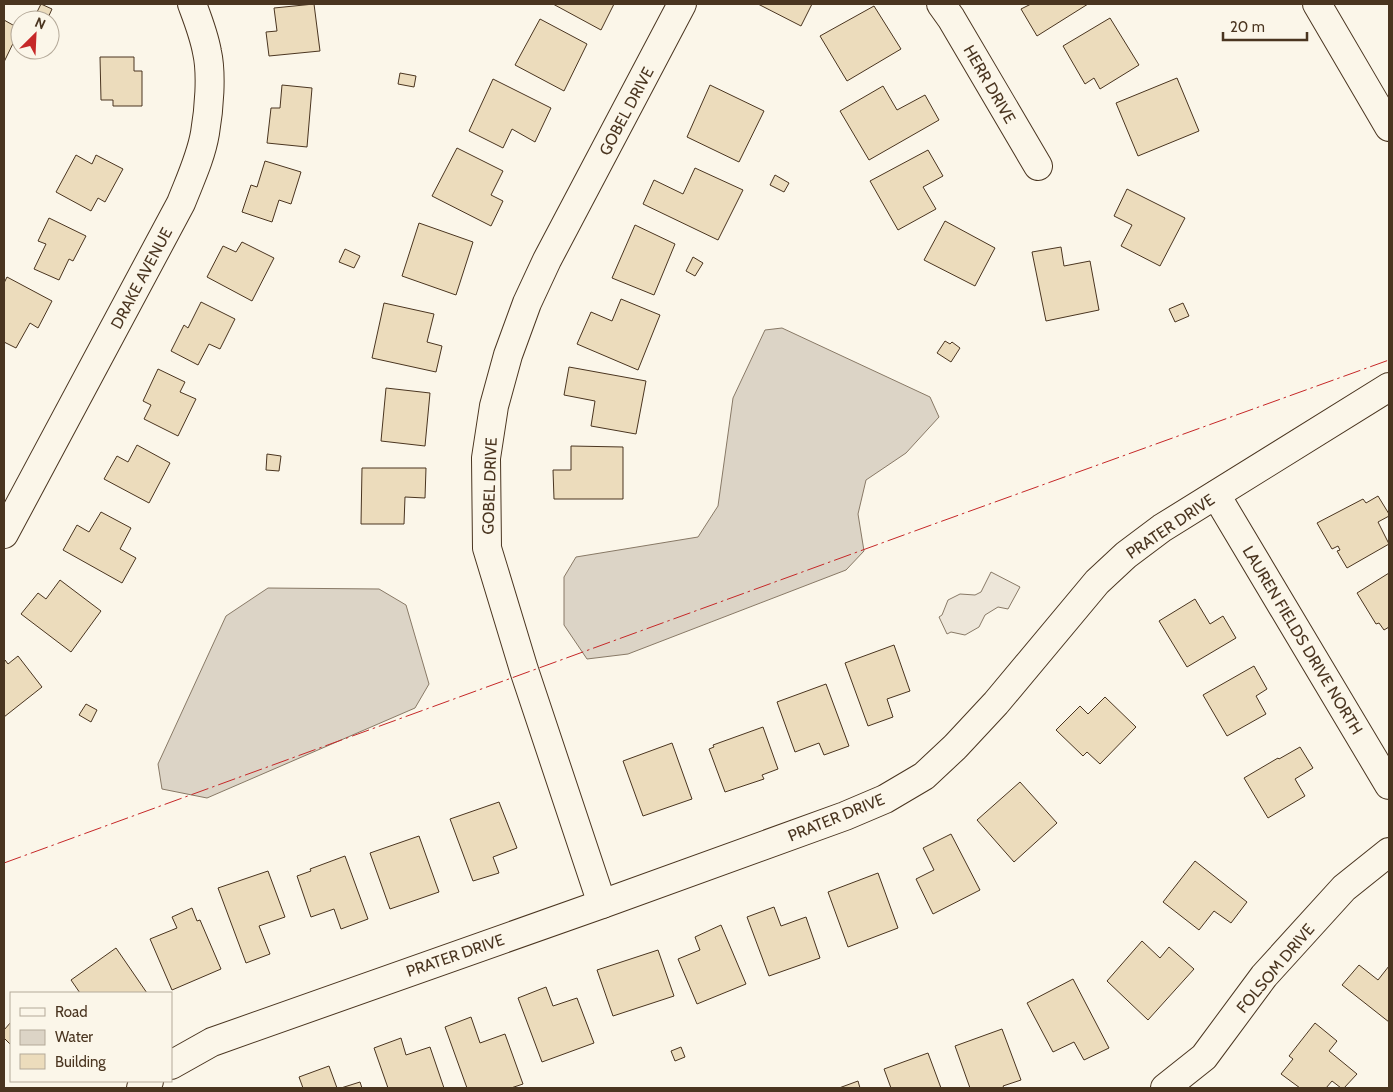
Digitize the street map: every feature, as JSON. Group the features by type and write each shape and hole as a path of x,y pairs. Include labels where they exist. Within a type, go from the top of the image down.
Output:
{"street":[{"name":"DRAKE AVENUE","path":"4,534 181,203 195,166 205,134 209,80 208,54 192,4"},
{"name":"GOBEL DRIVE","path":"602,904 524,670 487,548 486,458 494,406 508,355 526,303 682,4"},
{"name":"HERR DRIVE","path":"941,4 1038,166"},
{"path":"1317,4 1389,127"},
{"name":"PRATER DRIVE","path":"172,1064 212,1042 602,904 845,816 885,799 924,776 955,748 996,704 1096,582 1126,555 1162,528 1389,387"},
{"name":"LAUREN FIELDS DRIVE NORTH","path":"1216,495 1389,785"},
{"name":"FOLSOM DRIVE","path":"1165,1088 1204,1058 1264,976 1344,888 1389,852"}],"shaded area":[{"path":"991,572 1020,587 1008,609 998,607 985,615 979,627 965,635 951,632 947,634 939,617 942,615 948,600 960,594 975,595 981,592"}],"water":[{"path":"782,328 930,397 939,417 906,453 866,480 858,514 864,551 846,570 628,654 587,659 564,625 564,577 576,557 698,537 718,506 733,398 765,330"},
{"path":"268,588 379,589 406,605 429,684 415,708 207,798 162,789 158,764 226,616"}],"building":[{"path":"41,4 52,9 52,10 38,10"},
{"path":"314,4 320,51 269,56 266,32 277,31 274,8"},
{"path":"553,4 614,4 601,30"},
{"path":"758,4 812,4 801,26"},
{"path":"1031,4 1088,4 1037,36 1021,9"},
{"path":"874,6 901,49 847,81 820,36"},
{"path":"1110,18 1139,65 1100,89 1094,78 1085,84 1063,46"},
{"path":"540,19 587,44 564,91 515,65"},
{"path":"4,20 10,23 10,50 4,62"},
{"path":"100,57 134,57 134,71 142,71 142,106 113,106 113,100 101,100"},
{"path":"400,73 416,76 414,87 398,84"},
{"path":"1177,78 1199,131 1138,156 1116,103"},
{"path":"493,79 551,108 535,142 512,129 503,148 469,131"},
{"path":"282,85 312,88 307,147 267,143 271,108 280,108"},
{"path":"710,85 764,111 739,162 687,137"},
{"path":"883,86 897,110 925,95 939,120 869,160 840,111"},
{"path":"457,148 503,171 491,195 503,201 491,226 432,196"},
{"path":"928,150 943,176 923,187 936,209 898,230 870,181"},
{"path":"76,155 92,164 96,155 123,169 105,202 98,198 91,211 56,192"},
{"path":"265,161 301,172 291,204 279,200 272,222 242,212 251,185 257,187"},
{"path":"695,168 743,190 718,240 643,204 654,180 683,194"},
{"path":"775,175 789,183 784,192 770,185"},
{"path":"1127,189 1185,218 1160,266 1121,246 1132,225 1114,216"},
{"path":"49,218 86,236 73,261 69,259 59,280 34,269 46,244 38,241"},
{"path":"945,221 995,248 975,286 924,260"},
{"path":"419,223 473,242 456,295 402,276"},
{"path":"635,225 675,244 654,295 612,278"},
{"path":"242,242 274,258 252,301 207,277 223,246 236,252"},
{"path":"1061,247 1064,266 1090,261 1099,310 1046,321 1032,252"},
{"path":"345,249 360,256 354,268 339,262"},
{"path":"693,257 703,263 695,276 686,271"},
{"path":"7,277 52,301 38,328 30,323 16,348 4,342 4,283"},
{"path":"621,299 660,315 638,370 577,344 591,312 612,321"},
{"path":"201,302 235,319 220,349 209,344 198,365 171,351 184,325 188,328"},
{"path":"384,303 434,314 427,342 442,346 436,372 372,358"},
{"path":"1183,303 1189,316 1175,322 1169,309"},
{"path":"945,341 950,344 952,342 960,348 951,362 937,353"},
{"path":"569,367 646,381 636,434 591,426 595,401 564,395"},
{"path":"158,369 185,382 180,392 196,399 178,436 144,419 151,405 143,401"},
{"path":"386,388 430,393 425,446 381,441"},
{"path":"137,445 170,463 149,503 104,479 117,456 128,462"},
{"path":"571,446 623,447 623,499 554,499 553,470 571,470"},
{"path":"267,454 281,456 279,471 266,470"},
{"path":"362,468 426,468 425,498 405,497 404,524 361,524"},
{"path":"1378,496 1389,514 1389,516 1378,522 1389,544 1347,568 1337,551 1340,550 1338,546 1332,549 1317,523 1363,499 1366,503"},
{"path":"101,512 131,528 120,549 136,558 122,583 63,550 77,525 89,532"},
{"path":"1389,573 1389,627 1384,630 1379,623 1376,624 1357,593"},
{"path":"60,580 101,611 71,652 21,614 38,593 46,599"},
{"path":"1195,599 1210,624 1223,616 1236,638 1187,667 1159,621"},
{"path":"894,645 910,691 887,699 893,717 868,726 845,663"},
{"path":"18,656 42,687 4,717 4,661 8,664"},
{"path":"1254,666 1267,689 1256,696 1266,714 1227,736 1203,695"},
{"path":"826,684 849,746 824,755 819,743 795,752 777,702"},
{"path":"1105,697 1136,727 1100,764 1087,752 1083,756 1056,730 1080,706 1088,714"},
{"path":"86,704 97,710 91,722 79,715"},
{"path":"763,727 778,769 762,775 764,779 725,792 709,749 714,747 713,745"},
{"path":"672,743 692,799 643,816 623,761"},
{"path":"1300,747 1313,768 1295,779 1305,796 1268,818 1244,778"},
{"path":"1020,782 1057,823 1014,862 977,820"},
{"path":"499,802 517,848 493,857 499,873 473,881 450,819"},
{"path":"951,834 980,890 933,914 916,879 934,870 923,848"},
{"path":"419,836 439,892 390,909 370,853"},
{"path":"345,856 368,919 341,929 334,909 311,917 297,876"},
{"path":"1195,861 1247,902 1231,923 1214,911 1199,930 1163,902"},
{"path":"268,871 285,917 259,926 270,954 246,963 218,888"},
{"path":"878,873 898,928 848,947 828,892"},
{"path":"774,907 781,926 806,917 820,958 769,976 747,917"},
{"path":"192,908 197,921 200,920 221,969 172,990 150,939 177,928 172,917"},
{"path":"721,925 746,984 697,1004 678,959 700,950 695,937"},
{"path":"1142,941 1160,958 1169,947 1194,969 1148,1020 1107,981"},
{"path":"116,948 146,992 79,992 71,980"},
{"path":"658,950 674,996 613,1016 597,970"},
{"path":"1359,965 1378,980 1389,966 1389,1022 1342,985"},
{"path":"1073,979 1109,1048 1084,1060 1074,1042 1053,1052 1027,1003"},
{"path":"546,987 553,1006 577,998 594,1043 542,1062 518,998"},
{"path":"471,1017 480,1043 505,1034 523,1084 511,1088 467,1088 445,1027"},
{"path":"10,1023 10,1044 4,1038 4,1030"},
{"path":"1315,1023 1337,1041 1329,1051 1357,1074 1344,1088 1341,1088 1332,1081 1326,1088 1300,1088 1281,1074 1293,1059 1289,1056"},
{"path":"1002,1029 1021,1080 1003,1086 1004,1088 970,1088 955,1046"},
{"path":"401,1038 406,1055 430,1047 444,1088 388,1088 374,1048"},
{"path":"681,1047 685,1057 675,1061 671,1051"},
{"path":"928,1053 941,1088 891,1088 884,1069"},
{"path":"329,1066 337,1088 303,1088 299,1077"},
{"path":"858,1081 860,1088 839,1088"},
{"path":"360,1082 362,1088 341,1088"}],"power":[{"path":"4,863 1389,360"}]}
